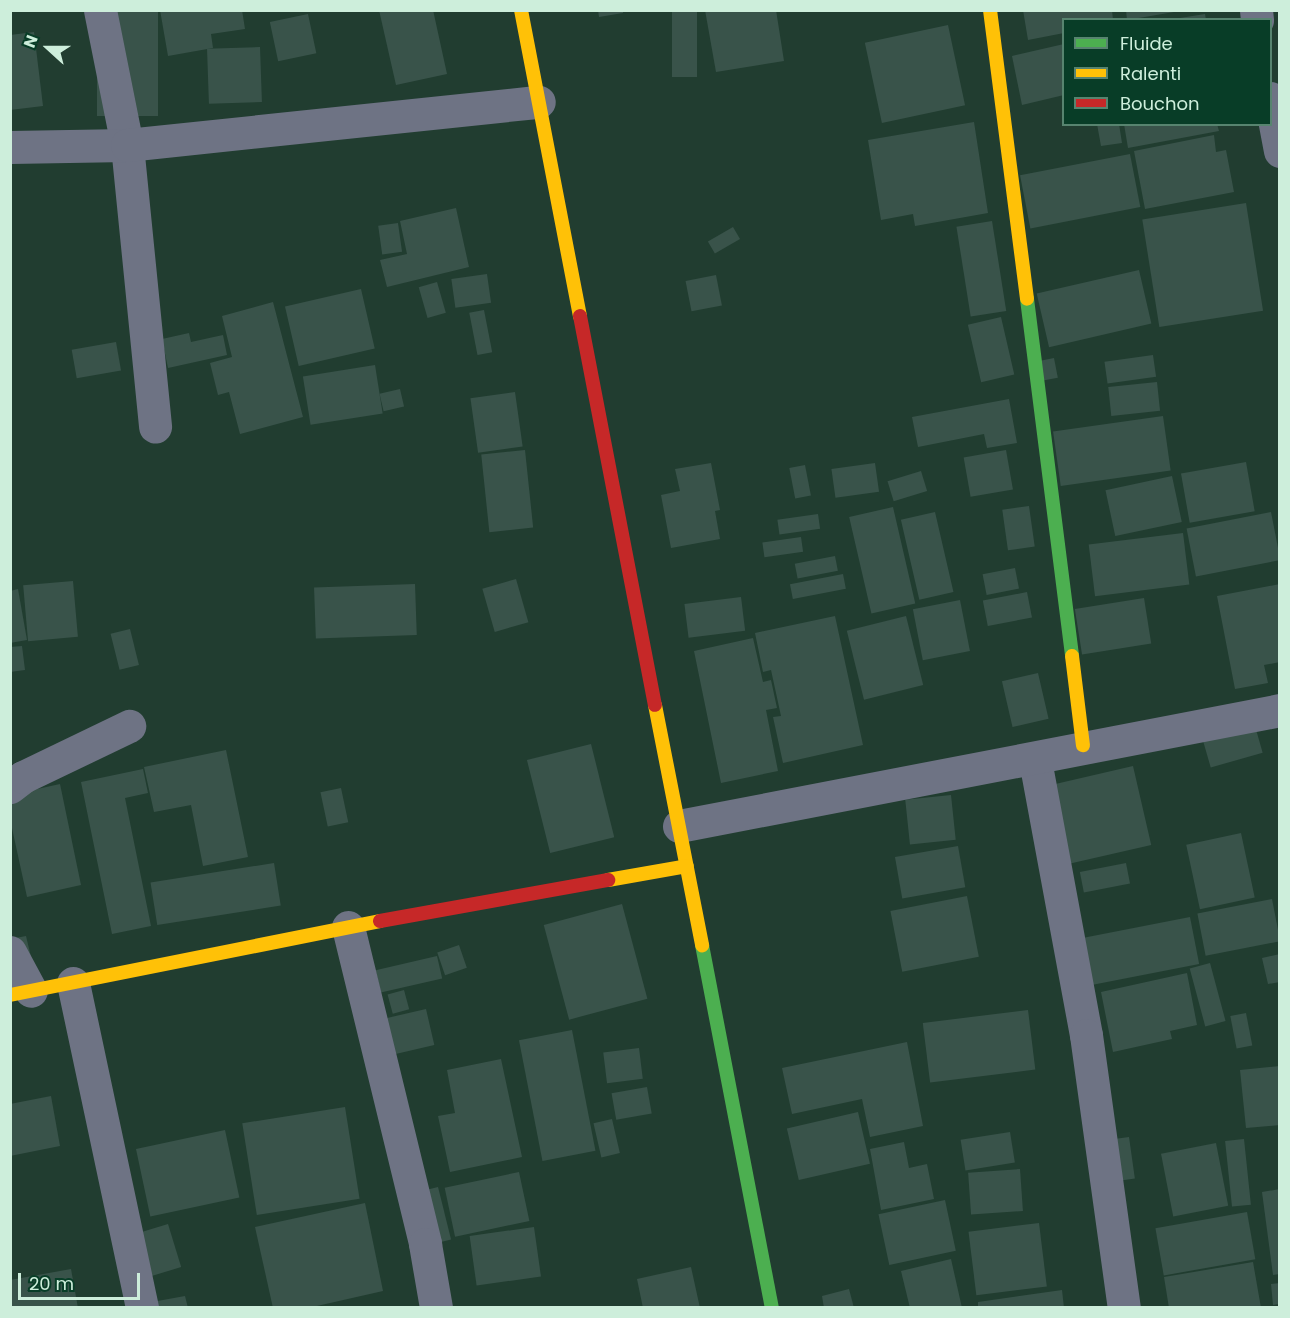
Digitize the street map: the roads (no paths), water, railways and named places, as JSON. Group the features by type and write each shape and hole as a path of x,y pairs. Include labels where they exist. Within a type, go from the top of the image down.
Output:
{"main road":[{"path":"520,10 772,1308"},
{"path":"990,10 1083,745"},
{"path":"21,993 348,927 687,866"}],"street":[{"path":"100,10 127,145 155,427"},
{"path":"10,147 127,145 538,102"},
{"path":"1272,109 1280,151"},
{"path":"679,826 1035,760 1083,745 1280,710"},
{"path":"10,788 23,777 129,726"},
{"path":"1035,760 1086,1035 1124,1308"},
{"path":"348,927 424,1244 436,1308"},
{"path":"10,952 21,993"},
{"path":"73,983 142,1308"}]}
